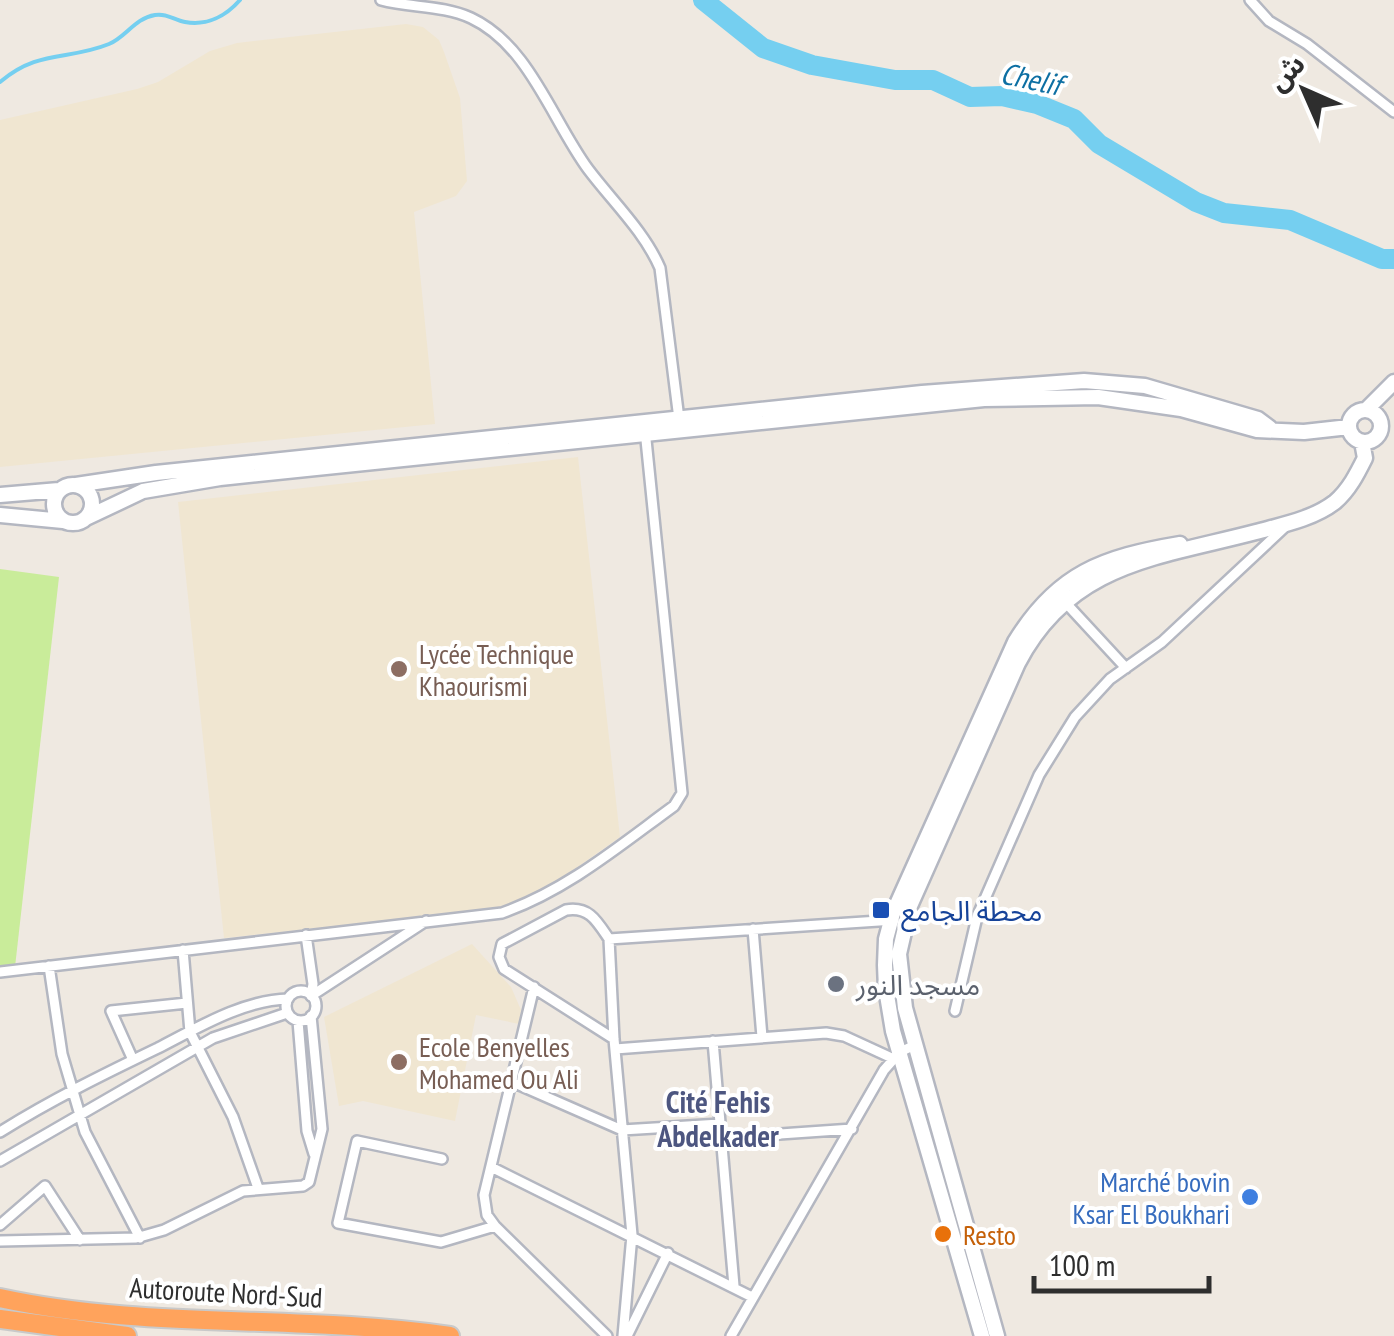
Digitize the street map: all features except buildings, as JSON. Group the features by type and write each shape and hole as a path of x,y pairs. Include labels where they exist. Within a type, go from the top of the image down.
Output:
{"highway":[{"name":"Autoroute Nord-Sud","path":"0,1298 55,1310 303,1322 450,1336"},
{"name":"Autoroute Nord-Sud","path":"0,1319 127,1336"}],"main road":[{"path":"0,515 75,523 126,497 168,486 645,428 679,419 952,390 1084,381 1145,386 1258,419 1270,428"},
{"path":"1394,382 1366,410 1356,413 1349,427 1352,437 1372,441 1394,416"},
{"path":"0,495 59,490 156,473 984,398 1048,396 1143,402 1257,430 1304,432 1349,427"},
{"path":"1366,410 1376,414 1382,428"},
{"path":"982,1336 897,1056 886,989 886,938 898,920 1018,663 1034,633 1064,601 1125,567 1289,524 1322,510 1344,493 1366,458 1362,442"},
{"path":"76,485 90,496 92,507 86,518"},
{"path":"59,490 54,506 64,521"},
{"path":"996,1336 915,1044 901,977 898,920 910,870 1015,642 1046,600 1070,580 1116,556 1289,524"}],"street":[{"path":"381,0 431,6 472,18 519,59 586,166 652,251 660,268 679,419"},
{"path":"1250,0 1269,21 1306,44 1394,112"},
{"path":"0,972 502,912 540,899 674,806 680,799 680,774 645,428"},
{"path":"955,1011 977,917 1040,775 1074,717 1110,679 1162,642 1289,524"},
{"path":"1064,601 1126,668"},
{"path":"625,1336 632,1235 614,1044 609,938 588,912 578,908 566,910 502,944 499,957 504,969 614,1044 835,1033 897,1056"},
{"path":"311,996 428,920"},
{"path":"609,938 898,920"},
{"path":"753,929 762,1038"},
{"path":"0,1241 140,1238 243,1191 303,1186 312,1176 322,1128 311,1016 315,1007 306,935"},
{"path":"183,950 190,1032 195,1048 233,1117 258,1188"},
{"path":"49,966 62,1054 79,1112 140,1238"},
{"path":"534,987 484,1194 486,1216 608,1336"},
{"path":"0,1132 72,1090 190,1032 270,1000 288,999 299,992 311,996"},
{"path":"287,1013 288,999"},
{"path":"133,1060 110,1011 188,1003"},
{"path":"287,1013 298,1021 307,1131 315,1157"},
{"path":"0,1160 213,1038 287,1013"},
{"path":"298,1021 311,1016"},
{"path":"713,1041 734,1286"},
{"path":"731,1336 884,1070 915,1044"},
{"path":"510,1081 622,1130 720,1124"},
{"path":"722,1138 852,1128"},
{"path":"442,1159 357,1141 338,1222 441,1242 494,1226"},
{"path":"491,1167 752,1297"},
{"path":"0,1225 45,1186 80,1240"},
{"path":"625,1336 668,1253"}],"shaded area":[{"path":"406,24 423,27 439,40 444,52 460,98 467,181 456,196 414,212 435,424 0,467 0,120 137,89 158,82 210,51 237,43"},
{"name":"Lycée Technique Khaourismi","path":"578,457 620,837 521,907 224,938 178,502"},
{"name":"Ecole Benyelles Mohamed Ou Ali","path":"472,944 511,987 521,1010 519,1024 476,1015 455,1121 363,1101 339,1106 324,1017"}],"green space":[{"path":"0,569 59,577 15,967 0,967"}],"waterway":[{"path":"0,82 41,60 109,44 148,17 163,15 201,23 229,11 240,0"},
{"name":"Chelif","path":"703,0 763,48 812,65 895,80 933,80 970,97 1002,96 1037,104 1074,119 1099,144 1196,202 1224,213 1290,220 1382,259 1394,259"}],"place":[{"name":"Lycée Technique Khaourismi","path":"399,669"},
{"name":"محطة الجامع","path":"881,910"},
{"name":"مسجد النور","path":"836,984"},
{"name":"Ecole Benyelles Mohamed Ou Ali","path":"399,1062"},
{"name":"Marché bovin Ksar El Boukhari","path":"1250,1197"},
{"name":"Resto","path":"943,1234"}],"district":[{"name":"Cité Fehis Abdelkader","path":"718,1118"}]}
